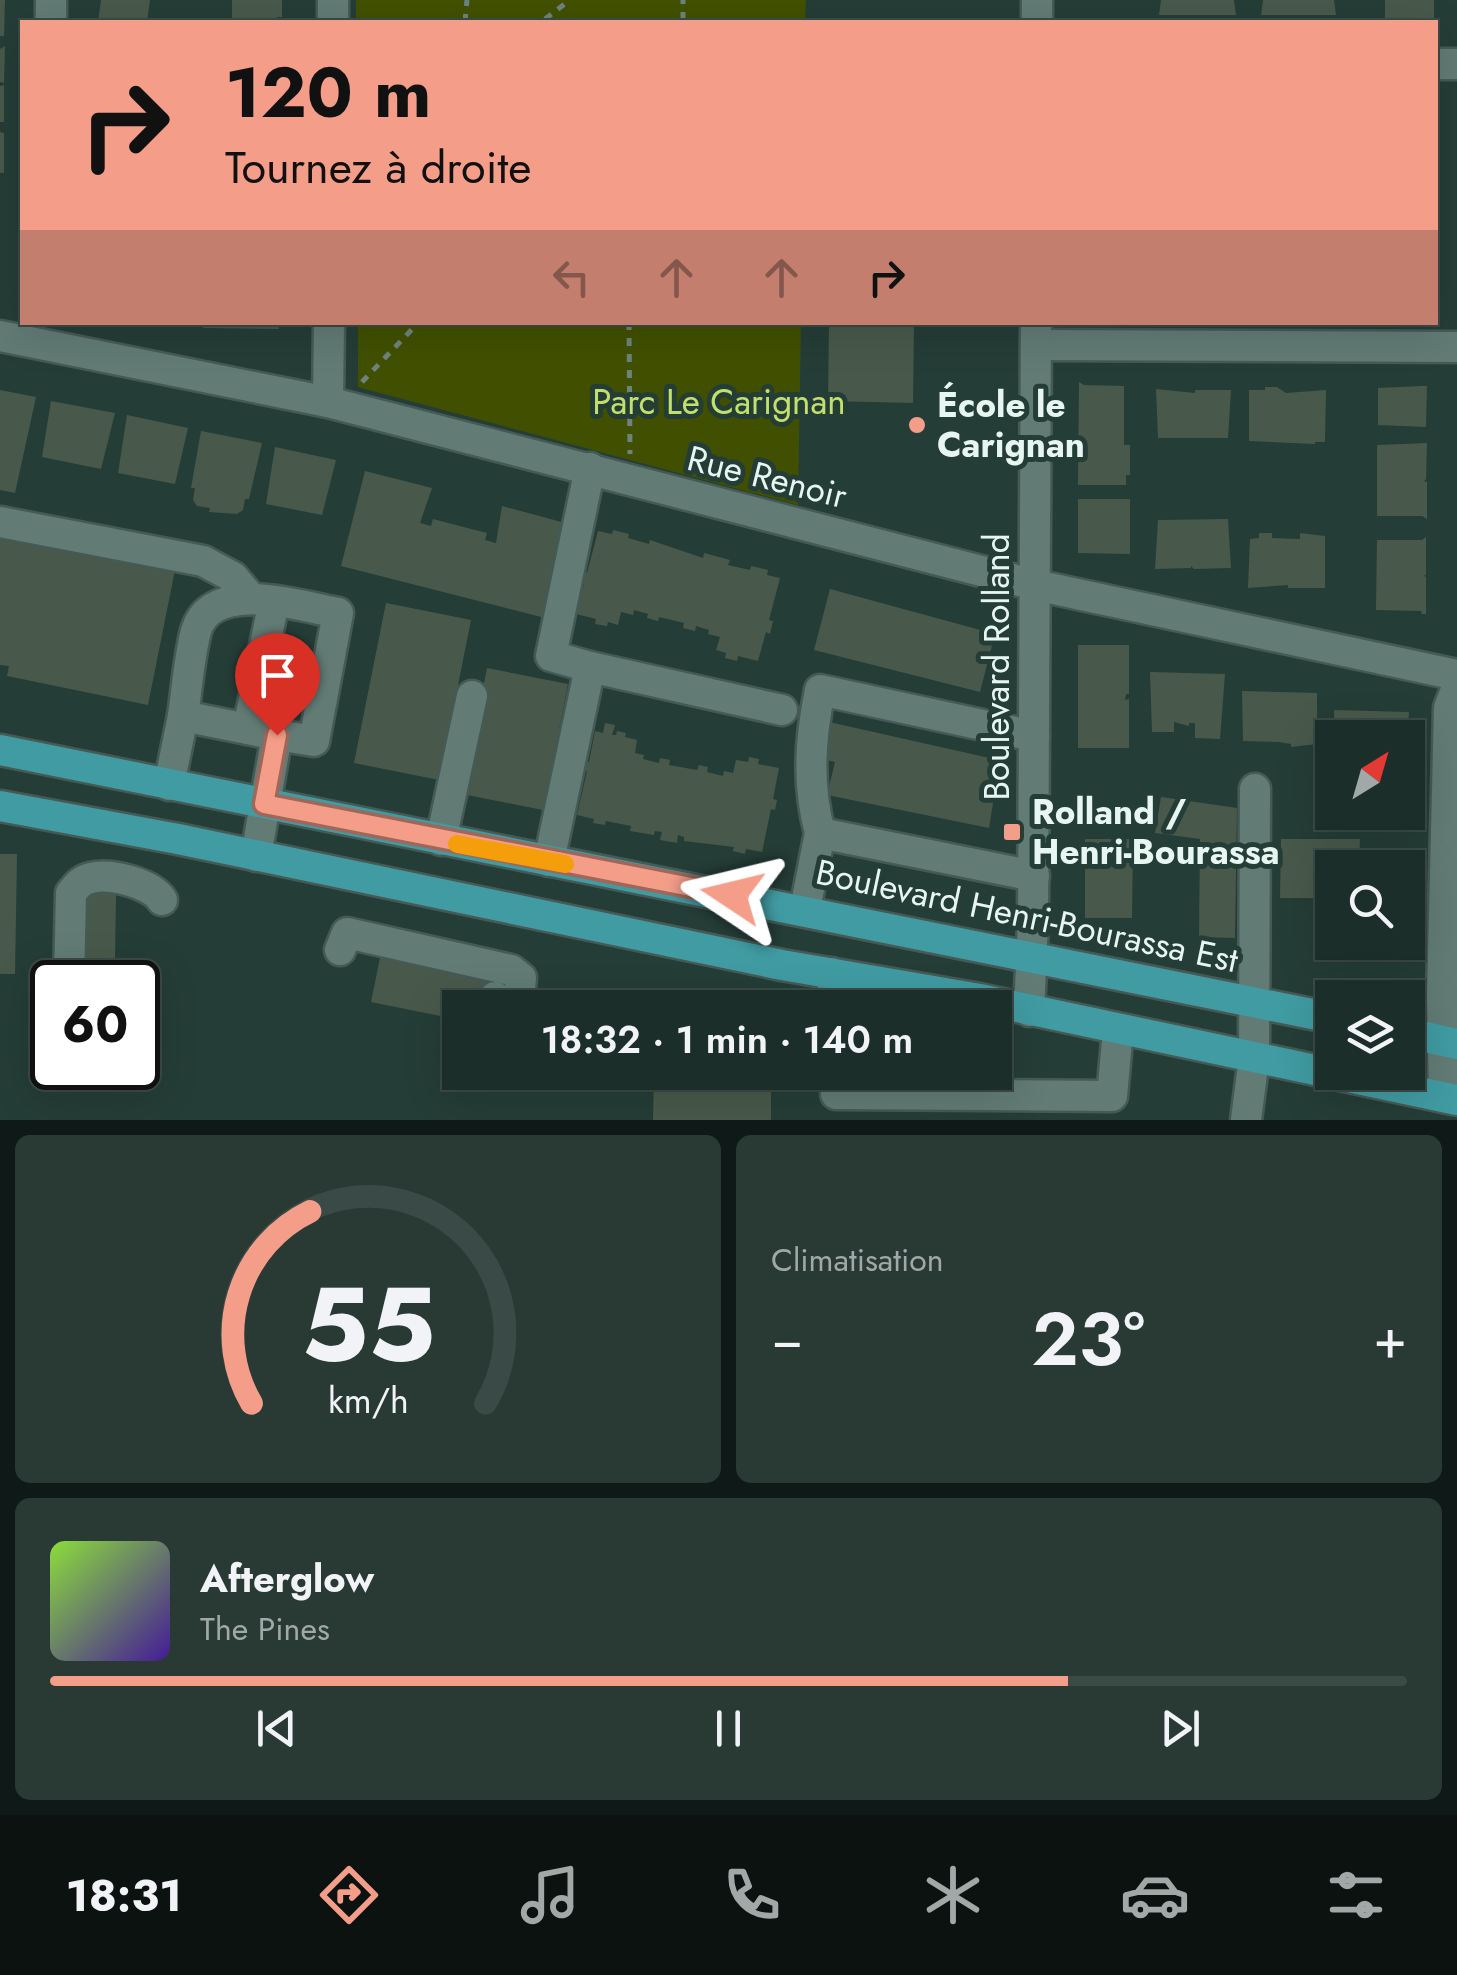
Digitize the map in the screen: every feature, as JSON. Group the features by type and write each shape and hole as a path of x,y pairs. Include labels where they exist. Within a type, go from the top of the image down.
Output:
{"main road":[{"name":"Boulevard Henri-Bourassa Est","path":"0,750 1315,1014"},
{"path":"0,806 832,973 980,999 1450,1098"},
{"path":"1425,1037 1450,1042"}],"street":[{"path":"328,402 329,325"},
{"name":"Rue Renoir","path":"0,336 48,334 590,468 1035,585 1457,674"},
{"path":"1036,334 1457,347"},
{"name":"Boulevard Rolland","path":"1029,1011 1034,876 1036,334"},
{"path":"590,468 551,656 782,710"},
{"path":"0,522 203,562 233,577 262,599"},
{"path":"256,856 264,804 262,599"},
{"path":"170,785 197,626 211,610 262,599 338,613 314,741 183,716"},
{"path":"549,861 590,667"},
{"path":"1450,1098 1449,708 1457,687"},
{"path":"805,909 820,833 811,799 810,737 820,690 1034,736"},
{"path":"441,840 472,696"},
{"path":"1246,1120 1254,1058 1255,789"},
{"path":"820,833 1034,876"},
{"path":"69,960 71,893 79,883 96,876 113,879 150,888 162,900"},
{"path":"340,950 347,934 496,990"},
{"path":"832,973 833,990"},
{"path":"836,1090 836,1094 1113,1108 1118,1030"}],"path":[{"path":"545,20 570,0"},
{"path":"328,402 366,380 416,325"},
{"path":"628,325 630,480"}],"green space":[{"path":"356,0 806,0 805,20 356,20"},
{"name":"Parc Le Carignan","path":"358,325 801,325 798,505 358,387"}],"building":[{"path":"0,0 5,0 4,36 0,36"},
{"path":"101,0 150,0 147,20 98,20"},
{"path":"232,0 282,0 282,17 276,17 281,20 232,20"},
{"path":"1161,0 1234,0 1236,15 1159,15"},
{"path":"1263,0 1334,0 1336,15 1261,15"},
{"path":"1385,0 1434,0 1434,20 1385,20"},
{"path":"5,46 4,83 0,82 0,49"},
{"path":"4,85 4,122 0,122 0,86"},
{"path":"0,132 4,133 4,173 0,173"},
{"path":"278,325 279,329 203,328"},
{"path":"829,325 914,325 913,403 828,401"},
{"path":"1079,382 1124,386 1124,445 1130,445 1126,485 1078,485"},
{"path":"1427,386 1426,427 1378,425 1378,388"},
{"path":"1277,387 1286,393 1326,390 1325,442 1249,441 1249,390"},
{"path":"1156,389 1195,393 1231,390 1228,438 1158,438"},
{"path":"0,390 36,397 15,493 0,490"},
{"path":"51,401 115,413 101,469 42,457"},
{"path":"127,415 188,428 175,484 118,473"},
{"path":"201,431 262,443 249,499 245,499 243,510 237,514 209,512 210,508 197,506 193,500 195,488 191,488"},
{"path":"1427,443 1427,519 1377,516 1377,445"},
{"path":"275,447 336,460 322,515 266,504"},
{"path":"365,471 432,488 420,523 431,526 433,519 487,533 485,540 496,543 502,506 569,524 545,618 341,566"},
{"path":"1078,499 1130,499 1130,554 1078,553"},
{"path":"1228,519 1231,568 1155,569 1158,520"},
{"path":"613,530 629,534 628,538 649,544 650,540 703,558 704,553 730,560 728,565 768,570 767,575 780,578 769,620 773,621 770,634 766,632 758,661 738,656 737,661 725,658 726,653 716,650 720,637 696,626 695,631 683,628 684,623 659,617 658,621 634,610 633,615 621,612 618,625 608,622 607,626 576,614 584,584 579,583 582,572 587,573 598,531 612,534"},
{"path":"1259,533 1272,533 1272,538 1300,539 1300,533 1325,536 1325,588 1248,588 1250,539 1259,538"},
{"path":"0,536 176,565 148,705 7,676 9,666 0,665"},
{"path":"1426,537 1426,614 1376,610 1377,540"},
{"path":"830,589 995,634 980,692 814,650"},
{"path":"386,603 471,620 439,780 354,763"},
{"path":"1078,645 1129,645 1129,694 1125,700 1129,699 1129,748 1078,748"},
{"path":"487,668 568,684 543,810 462,794"},
{"path":"1150,672 1225,674 1220,739 1195,738 1195,723 1189,726 1174,722 1174,732 1152,732"},
{"path":"1242,691 1317,693 1315,744 1291,747 1279,742 1243,741"},
{"path":"1334,710 1409,712 1408,720 1334,720"},
{"path":"829,722 994,759 987,788 995,790 989,828 827,795 835,762 821,759"},
{"path":"605,723 615,725 612,735 617,731 637,740 635,753 644,755 643,759 659,763 660,758 670,760 669,765 697,770 699,765 708,767 707,772 723,776 724,771 733,773 736,760 748,762 749,757 759,759 758,764 779,768 773,799 777,800 775,810 771,809 762,852 746,849 745,854 733,851 734,847 684,841 678,835 677,843 660,840 662,832 655,831 654,835 630,831 631,826 606,821 605,825 593,823 594,819 577,815 587,771 582,770 584,761 589,762 595,731 603,733"},
{"path":"1161,797 1237,808 1235,938 1199,937 1200,839 1155,833"},
{"path":"1085,839 1133,839 1132,918 1085,918"},
{"path":"1281,839 1360,839 1360,850 1315,850 1315,898 1280,898"},
{"path":"0,854 17,854 15,974 0,974"},
{"path":"82,893 116,894 115,959 121,960 80,960"},
{"path":"381,953 512,983 504,990 442,990 442,1016 371,1002"},
{"path":"654,1090 771,1090 771,1120 653,1120"}],"slow traffic":[{"path":"457,844 565,864"}],"place":[{"name":"École le Carignan","path":"917,425"},
{"name":"Rolland / Henri-Bourassa","path":"1012,832"}],"route":[{"path":"277,735 264,804 732,895"}]}
